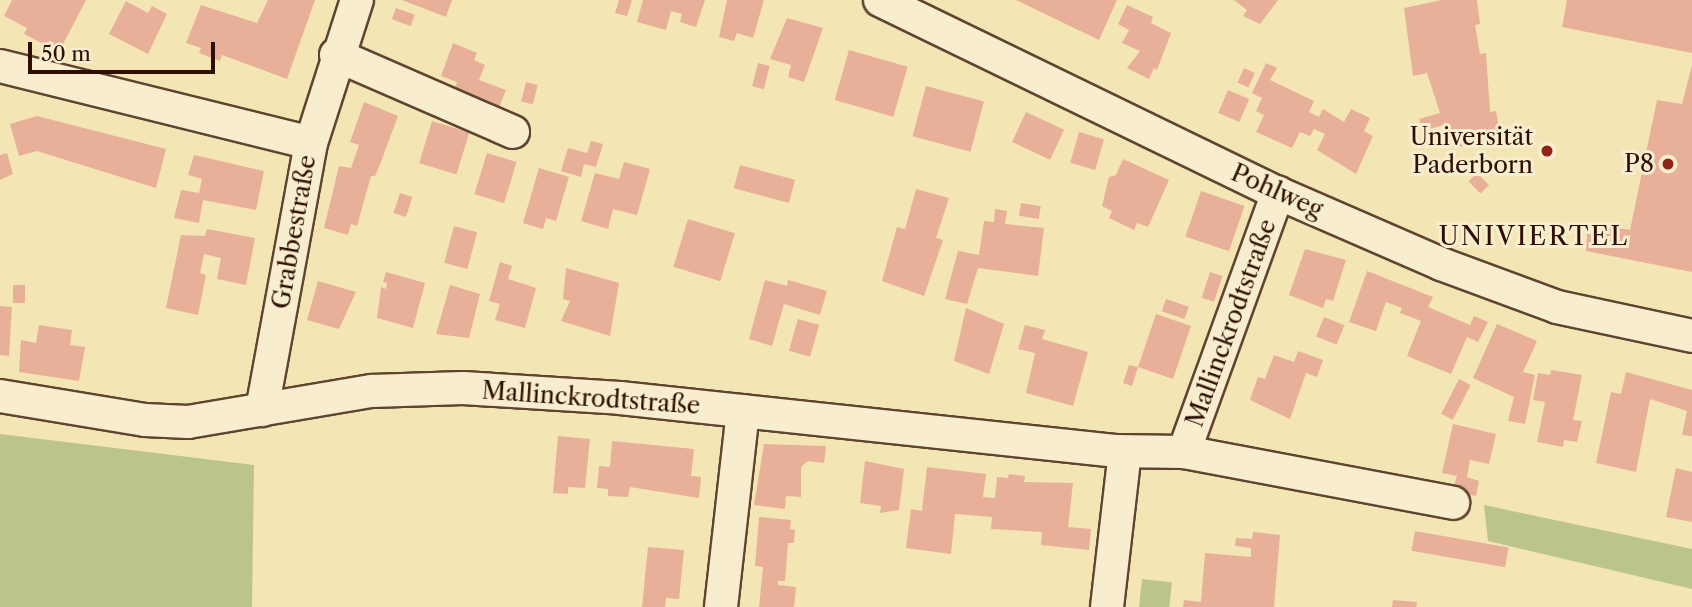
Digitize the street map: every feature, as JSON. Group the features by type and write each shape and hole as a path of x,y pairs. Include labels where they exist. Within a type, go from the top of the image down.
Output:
{"street":[{"name":"Grabbestraße","path":"262,410 311,143 336,55 357,0"},
{"name":"Pohlweg","path":"880,0 1278,193 1441,264 1557,307 1692,335"},
{"path":"336,55 513,132"},
{"path":"0,66 311,143"},
{"name":"Mallinckrodtstraße","path":"1184,452 1278,193"},
{"name":"Mallinckrodtstraße","path":"0,396 145,420 188,422 372,391 463,388 743,411 1125,452 1184,452 1453,503"},
{"path":"721,607 743,411"},
{"path":"1107,607 1125,452"}],"green space":[{"path":"0,434 254,465 252,607 0,607"},
{"path":"1484,505 1692,549 1692,589 1488,541"},
{"path":"1142,579 1172,582 1169,607 1139,607"}],"building":[{"path":"12,0 86,0 59,52 24,34 27,28 4,16"},
{"path":"268,0 315,0 287,79 222,55 220,61 199,53 201,48 186,43 201,5 257,23"},
{"path":"402,0 452,0 446,17"},
{"path":"619,0 632,0 627,16 615,13"},
{"path":"643,0 705,0 696,27 680,22 682,14 671,11 666,30 637,22"},
{"path":"727,0 764,0 753,38 737,33 734,41 719,37"},
{"path":"1016,0 1117,0 1099,40"},
{"path":"1234,0 1278,0 1260,24 1243,16 1247,10"},
{"path":"1442,0 1477,0 1480,24 1475,25 1480,54 1486,53 1490,112 1496,111 1501,140 1451,148 1444,125 1422,131 1419,119 1440,113 1427,73 1413,76 1404,8"},
{"path":"1567,0 1692,0 1692,53 1562,27"},
{"path":"126,1 148,13 152,6 167,14 148,54 109,34"},
{"path":"1127,5 1153,17 1151,23 1171,33 1157,70 1154,68 1149,79 1127,68 1140,51 1122,43 1129,30 1118,24"},
{"path":"396,8 415,15 411,26 392,19"},
{"path":"787,18 823,28 804,82 788,77 791,65 770,59"},
{"path":"453,43 477,53 474,60 485,65 479,80 506,90 498,110 453,92 457,82 441,76"},
{"path":"849,50 908,67 893,117 835,100"},
{"path":"758,63 770,66 764,89 752,86"},
{"path":"1266,63 1277,68 1270,80 1314,101 1309,112 1319,117 1323,109 1344,122 1351,109 1370,118 1364,131 1373,136 1356,174 1317,150 1325,134 1314,129 1310,136 1300,132 1292,148 1256,132 1264,115 1256,111 1262,98 1252,93"},
{"name":"P8","path":"1692,65 1692,272 1586,251 1588,222 1630,230 1657,100 1682,104"},
{"path":"1244,68 1255,73 1248,87 1237,83"},
{"path":"526,82 538,85 533,104 521,101"},
{"path":"926,86 984,102 970,152 913,136"},
{"path":"1228,90 1249,99 1239,122 1218,113"},
{"path":"364,102 398,116 375,176 371,176 357,226 351,224 348,235 324,228 339,166 351,168 359,145 350,142"},
{"path":"1026,112 1064,130 1050,160 1012,142"},
{"path":"37,116 166,149 156,188 37,151 19,156 10,124"},
{"path":"432,121 469,132 456,174 419,163"},
{"path":"1079,132 1104,139 1095,170 1070,163"},
{"path":"591,141 603,144 596,167 584,164 581,177 561,171 568,148 587,153"},
{"path":"7,153 13,174 0,180 0,155"},
{"path":"487,153 517,162 504,203 474,194"},
{"path":"194,155 264,171 256,210 203,200 199,223 174,218 181,190 199,193 202,179 188,175"},
{"path":"1123,159 1169,180 1148,227 1137,223 1134,230 1109,218 1112,211 1102,206 1109,177 1116,175"},
{"path":"624,162 650,169 637,215 613,209 608,229 581,221 595,173 619,179"},
{"path":"740,165 795,180 789,203 734,188"},
{"path":"539,168 569,177 556,221 546,218 543,229 523,223"},
{"path":"1477,173 1489,185 1481,194 1469,181"},
{"path":"916,189 949,198 936,238 943,240 924,296 882,281 897,227 905,229"},
{"path":"1201,191 1244,206 1229,251 1185,236"},
{"path":"400,193 412,197 406,217 394,213"},
{"path":"1021,203 1041,206 1039,219 1019,216"},
{"path":"995,209 1007,211 1005,224 1044,228 1038,276 978,268 967,304 945,299 958,251 979,255 984,221 994,222"},
{"path":"688,219 735,233 720,281 673,267"},
{"path":"454,226 477,232 467,269 444,263"},
{"path":"207,229 255,238 246,285 217,279 221,258 204,254 200,273 206,275 198,315 166,308 181,235 205,236"},
{"path":"1305,249 1346,260 1333,301 1326,299 1323,308 1289,295"},
{"path":"500,262 512,266 508,279 536,288 525,328 495,320 500,304 489,301"},
{"path":"566,268 619,283 610,336 561,321 570,301 563,299"},
{"path":"1367,271 1433,297 1428,307 1470,325 1474,316 1488,322 1478,342 1467,337 1451,374 1407,356 1421,321 1400,313 1402,308 1386,302 1376,331 1349,322"},
{"path":"386,272 425,283 413,328 377,318 381,287 386,289 387,283 383,282"},
{"path":"1210,272 1222,276 1214,302 1202,298"},
{"path":"765,280 787,286 788,280 827,291 820,315 784,304 772,346 749,339"},
{"path":"318,281 356,292 339,329 307,320"},
{"path":"13,285 25,285 25,303 13,303"},
{"path":"450,285 480,294 469,338 436,334"},
{"path":"1166,299 1189,307 1184,319 1162,311"},
{"path":"0,306 12,307 9,356 0,355"},
{"path":"966,308 1004,324 989,374 954,361"},
{"path":"1156,314 1191,326 1173,379 1138,367"},
{"path":"1324,317 1344,325 1337,345 1316,336"},
{"path":"798,319 819,325 810,357 789,351"},
{"path":"1497,324 1537,341 1523,372 1535,375 1525,424 1508,421 1514,397 1473,378"},
{"path":"39,325 72,330 70,345 85,347 79,381 19,372 21,340 36,343"},
{"path":"1025,325 1045,330 1042,339 1088,352 1073,406 1026,393 1035,353 1018,349"},
{"path":"1298,351 1323,360 1317,377 1306,373 1290,419 1250,400 1258,377 1265,379 1274,355 1294,362"},
{"path":"1129,365 1138,367 1132,386 1123,383"},
{"path":"1551,370 1582,375 1573,420 1582,421 1577,442 1564,440 1563,447 1537,442 1545,402 1533,400 1538,373 1550,375"},
{"path":"1626,372 1692,390 1692,436 1682,435 1687,411 1650,399 1636,472 1596,463 1611,392 1621,394"},
{"path":"1459,379 1471,385 1453,420 1441,414"},
{"path":"1453,424 1496,434 1489,464 1470,460 1467,477 1479,481 1476,496 1452,491 1457,476 1442,473"},
{"path":"558,436 590,439 585,488 568,487 568,494 553,493"},
{"path":"612,441 694,449 691,476 701,477 699,498 630,487 628,497 608,496 608,489 597,488 599,466 610,467"},
{"path":"764,444 826,446 824,463 808,461 801,467 801,497 786,496 785,509 754,505"},
{"path":"865,461 904,469 899,510 880,513 881,506 860,503"},
{"path":"927,467 986,474 983,497 995,498 997,477 1008,478 1009,474 1025,476 1024,482 1073,483 1068,527 1091,529 1089,550 1041,545 1042,532 991,529 992,517 955,514 951,554 906,548 911,509 922,511"},
{"path":"1676,468 1692,472 1692,522 1666,517"},
{"path":"759,517 791,520 790,529 795,530 794,543 788,543 785,581 778,581 778,585 796,587 794,607 759,607 763,567 755,566"},
{"path":"1415,531 1509,547 1505,567 1412,551"},
{"path":"1253,532 1280,535 1274,607 1183,607 1184,600 1201,602 1205,553 1251,557 1251,548 1235,546 1236,538 1252,539"},
{"path":"648,547 684,550 679,599 666,598 665,607 642,607"},
{"path":"1393,600 1417,602 1416,607 1392,607"}],"place":[{"name":"Universität Paderborn","path":"1547,151"},
{"name":"P8","path":"1668,164"}],"district":[{"name":"UNIVIERTEL","path":"1534,237"}]}
